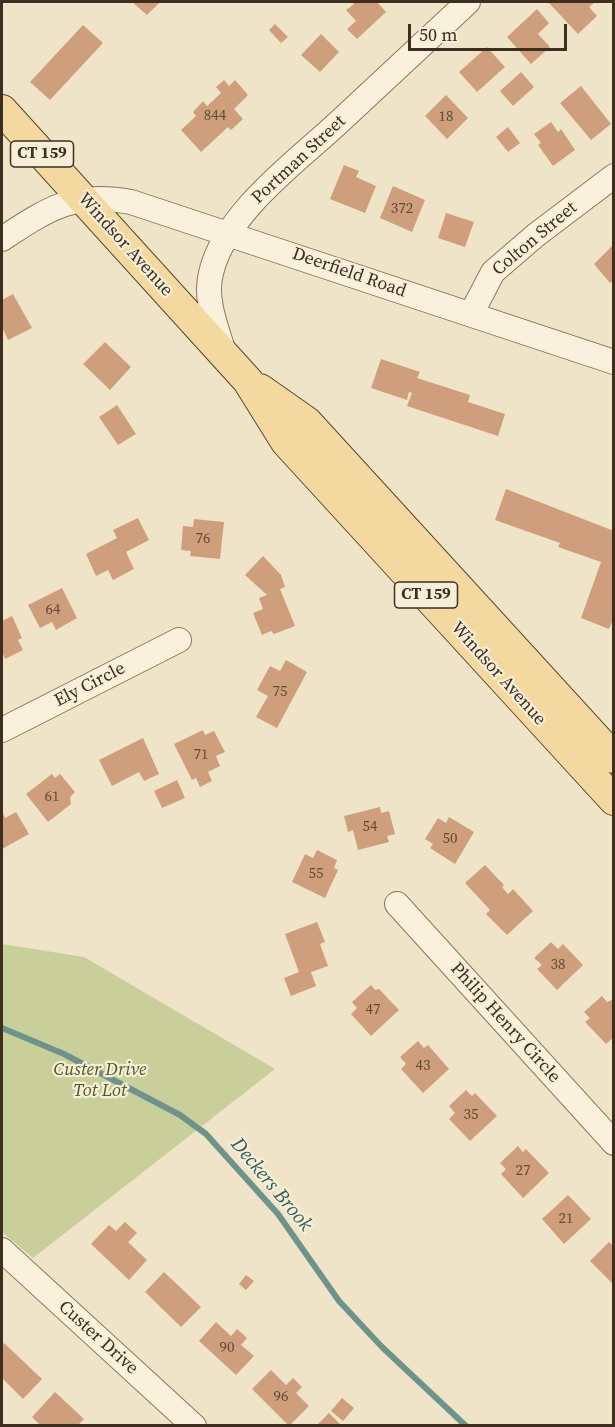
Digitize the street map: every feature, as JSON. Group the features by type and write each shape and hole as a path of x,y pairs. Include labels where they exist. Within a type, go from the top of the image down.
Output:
{"main road":[{"name":"Windsor Avenue","path":"2,110 248,381 286,442 614,800"},
{"name":"Windsor Avenue","path":"248,381 307,422 614,758"}],"street":[{"name":"Portman Street","path":"225,356 210,302 209,284 216,256 228,233 262,195 468,2"},
{"name":"Colton Street","path":"471,314 493,272 536,235 614,176"},
{"name":"Deerfield Road","path":"83,198 131,202 614,362"},
{"path":"2,238 48,209 83,198"},
{"name":"Ely Circle","path":"2,730 179,640"},
{"name":"Philip Henry Circle","path":"397,904 614,1143"},
{"name":"Custer Drive","path":"2,1250 194,1425"}],"green space":[{"name":"Custer Drive Tot Lot","path":"2,944 84,957 275,1069 33,1258 2,1232"}],"building":[{"path":"132,2 160,2 147,15"},
{"path":"352,2 377,2 386,12 357,39 347,29 356,21 346,10 354,4"},
{"path":"548,2 595,2 589,7 597,16 578,34"},
{"path":"537,9 549,23 538,34 550,47 531,64 507,37"},
{"path":"275,24 288,37 281,43 269,30"},
{"path":"83,25 103,43 50,100 30,82"},
{"path":"321,34 339,52 320,72 301,55"},
{"path":"487,47 505,67 477,92 459,72"},
{"path":"521,72 534,87 513,106 500,91"},
{"path":"224,80 229,86 235,80 248,95 234,109 243,119 231,130 228,127 201,152 181,130 196,116 193,112 203,101 207,106 221,93 216,87"},
{"path":"581,86 611,124 591,140 560,103"},
{"path":"446,95 468,118 447,139 425,116"},
{"path":"551,122 558,132 561,129 575,150 553,166 538,145 541,143 534,134"},
{"path":"508,127 520,143 508,152 496,137"},
{"path":"344,165 359,171 356,177 376,186 365,213 330,199"},
{"path":"393,186 425,200 412,232 380,218"},
{"path":"446,213 474,222 465,247 438,238"},
{"path":"614,244 614,280 610,283 594,264"},
{"path":"13,294 32,328 8,340 2,327 2,300"},
{"path":"105,342 131,367 110,390 83,364"},
{"path":"381,359 420,372 417,378 470,395 468,402 505,414 498,436 407,406 412,393 409,392 407,400 371,388"},
{"path":"117,405 136,434 118,445 99,417"},
{"path":"506,489 614,531 614,617 609,629 581,618 601,562 558,547 560,543 495,520"},
{"path":"138,518 149,540 126,552 134,569 113,580 108,570 96,576 86,554 117,538 113,530"},
{"path":"194,519 224,522 220,559 190,556 191,551 181,550 183,526 193,527"},
{"path":"263,556 281,575 285,587 280,589 295,626 274,634 271,631 262,635 253,613 263,609 259,598 267,595 245,575"},
{"path":"62,588 77,618 56,630 52,622 40,628 28,605"},
{"path":"12,616 22,638 18,640 23,650 5,659 2,651 2,621"},
{"path":"286,660 307,672 277,728 256,717 268,696 257,690 270,666 280,671"},
{"path":"203,730 205,735 214,731 225,752 216,756 220,766 208,772 212,781 200,787 196,778 192,780 174,744"},
{"path":"143,738 159,774 144,781 139,772 112,786 99,760"},
{"path":"52,774 55,778 60,774 75,792 70,797 71,804 48,822 26,794"},
{"path":"177,780 185,798 162,808 154,791"},
{"path":"380,807 381,813 389,811 395,834 387,836 389,842 358,850 353,830 348,832 344,816"},
{"path":"2,811 5,818 16,812 29,834 2,849"},
{"path":"449,817 474,832 455,864 430,848 433,844 425,839 438,818 446,823"},
{"path":"317,850 337,860 334,868 338,870 325,898 292,882 305,854 313,858"},
{"path":"485,865 504,885 502,887 508,894 513,889 533,911 507,935 486,914 490,910 465,883"},
{"path":"317,922 325,942 320,944 328,966 311,972 316,986 291,996 284,978 299,972 285,934"},
{"path":"551,942 558,949 563,944 583,965 557,990 537,969 542,965 534,958"},
{"path":"371,985 375,990 379,989 399,1010 371,1036 351,1014 357,1008 352,1002"},
{"path":"602,996 607,1002 614,999 614,1037 606,1044 585,1022 590,1018 584,1012"},
{"path":"418,1041 424,1048 428,1045 449,1069 423,1093 401,1069 406,1064 400,1057"},
{"path":"466,1090 472,1096 475,1093 497,1116 470,1141 449,1119 455,1113 449,1106"},
{"path":"518,1146 523,1152 526,1149 549,1173 523,1198 501,1174 506,1169 500,1163"},
{"path":"568,1195 591,1219 564,1244 542,1219"},
{"path":"125,1222 137,1233 128,1242 147,1260 129,1280 91,1244 109,1225 116,1231"},
{"path":"609,1242 614,1247 614,1285 590,1261"},
{"path":"164,1272 201,1307 181,1327 145,1292"},
{"path":"246,1275 254,1281 246,1290 239,1284"},
{"path":"216,1322 231,1336 237,1329 247,1338 241,1345 254,1356 236,1375 199,1341"},
{"path":"4,1343 42,1379 23,1399 2,1378 2,1346"},
{"path":"271,1370 286,1385 293,1378 302,1387 296,1393 309,1406 289,1426 252,1389"},
{"path":"55,1392 84,1419 77,1426 41,1426 32,1417"},
{"path":"342,1398 354,1408 343,1421 331,1411"},
{"path":"329,1413 342,1426 316,1426"}],"waterway":[{"name":"Deckers Brook","path":"2,1028 64,1054 180,1115 206,1134 278,1214 339,1301 382,1347 466,1426"}]}
